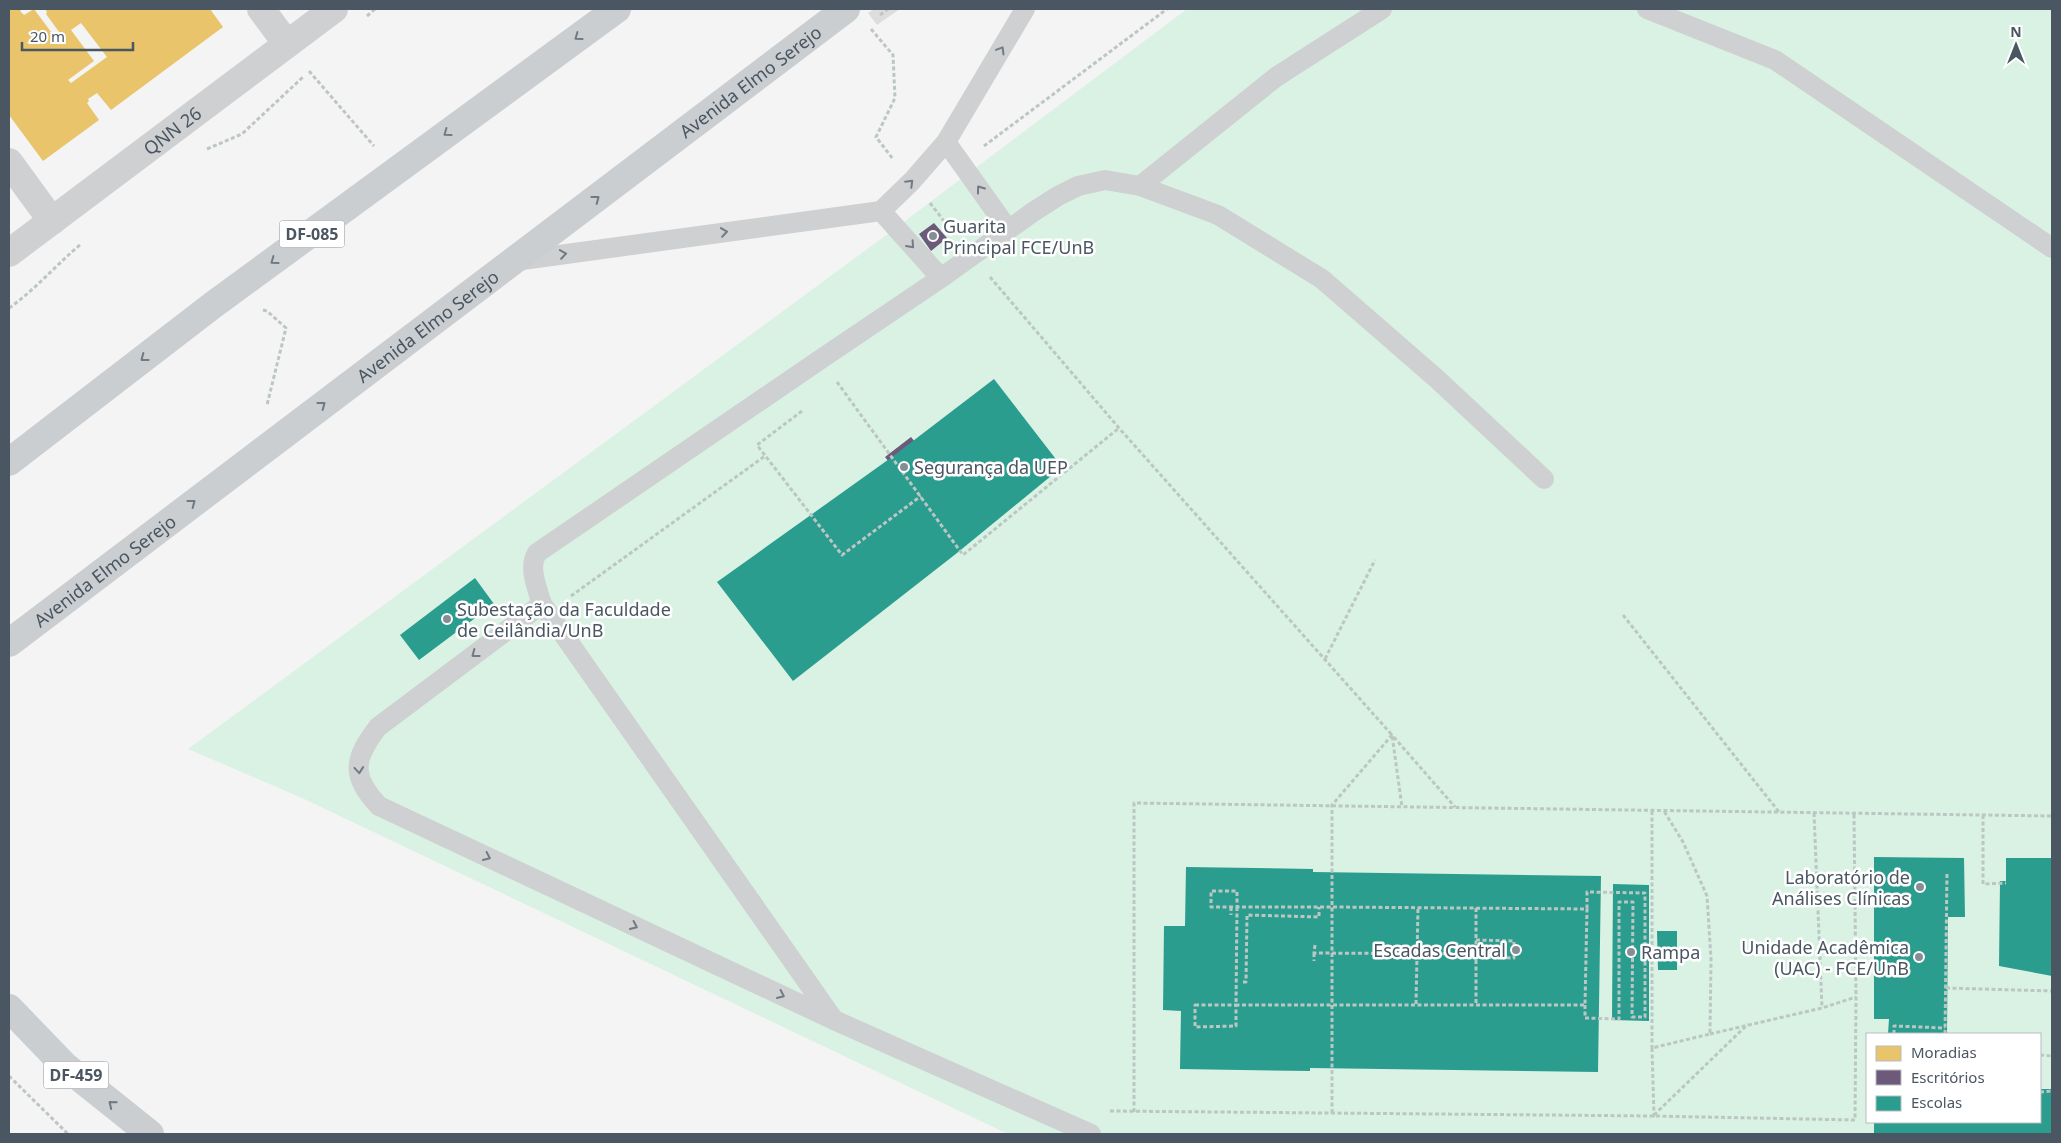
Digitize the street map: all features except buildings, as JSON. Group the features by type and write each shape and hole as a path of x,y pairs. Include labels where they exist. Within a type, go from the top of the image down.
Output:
{"main road":[{"name":"DF-085","path":"9,462 213,305 618,9"},
{"name":"Avenida Elmo Serejo","path":"11,643 254,456 515,260 856,17"},
{"name":"DF-459","path":"9,1008 64,1066 150,1134"}],"street":[{"path":"261,9 287,44"},
{"name":"QNN 26","path":"9,252 334,9"},
{"path":"9,162 52,221"}],"lane":[{"path":"515,260 881,211 912,182 946,142 1025,9"},
{"path":"1140,186 1276,77 1382,9"},
{"path":"1647,9 1774,60 2052,248"},
{"path":"946,142 1008,229"},
{"path":"834,1020 542,604 534,575 534,562 537,553 820,358 942,278 1008,229 1058,196 1078,186 1104,180 1140,186 1218,215 1322,280 1437,379 1544,478"},
{"path":"881,211 942,278"},
{"path":"542,604 378,727 366,742 359,759 358,769 364,789 379,806 834,1020 1091,1134"}],"path":[{"path":"962,163 1167,9"},
{"path":"856,17 894,55 895,98 876,137 912,182"},
{"path":"309,71 371,143"},
{"path":"972,256 1119,428 1455,808"},
{"path":"213,305 267,311 286,328 254,456"},
{"path":"820,358 963,554 1119,428"},
{"path":"831,389 838,383"},
{"path":"809,406 757,445 842,555 921,496"},
{"path":"568,598 765,456"},
{"path":"1325,659 1375,560"},
{"path":"1623,614 1779,812"},
{"path":"1332,1113 1332,805 1392,735"},
{"path":"1392,735 1402,807"},
{"path":"1134,1112 1134,803 2052,816"},
{"path":"1652,810 1652,1048 1654,1116"},
{"path":"1664,810 1683,842 1707,896 1711,959 1710,1034"},
{"path":"1814,813 1822,1008"},
{"path":"1654,1116 1855,1120 1854,814"},
{"path":"1983,816 1983,884 2006,884"},
{"path":"1945,1033 1946,872"},
{"path":"1585,1005 1332,1004 1236,1005 1195,1005 1195,1027 1236,1026 1236,1005 1237,907 1237,891 1211,891 1211,907 1237,907 1319,907 1332,907 1418,908 1587,908"},
{"path":"1587,892 1645,893 1645,1017 1632,1017 1633,902 1619,902 1619,1019 1585,1018 1585,1005 1587,892"},
{"path":"1231,907 1231,915"},
{"path":"1243,982 1246,982 1247,915 1319,916 1319,907"},
{"path":"1416,1004 1418,908"},
{"path":"1476,908 1476,1005"},
{"path":"1314,953 1476,954 1514,958 1514,941 1476,940"},
{"path":"1314,961 1315,945"},
{"path":"1476,954 1494,950"},
{"path":"1946,988 2052,991 2052,986"},
{"path":"1652,1048 1822,1008 1856,997"},
{"path":"1654,1116 1748,1024"},
{"path":"1894,1033 1894,1026 1945,1028"},
{"path":"9,1076 68,1134"},
{"path":"1106,1110 1134,1112 1671,1116"}],"green space":[{"path":"1187,9 2052,9 2052,1134 1008,1134 302,798 188,749 889,233"}],"place":[{"name":"Guarita Principal FCE/UnB","path":"933,236"},
{"name":"Segurança da UEP","path":"904,467"},
{"name":"Subestação da Faculdade de Ceilândia/UnB","path":"447,619"},
{"name":"Laboratório de Análises Clínicas","path":"1920,887"},
{"name":"Escadas Central","path":"1516,950"},
{"name":"Rampa","path":"1631,952"},
{"name":"Unidade Acadêmica (UAC) - FCE/UnB","path":"1919,957"}]}
